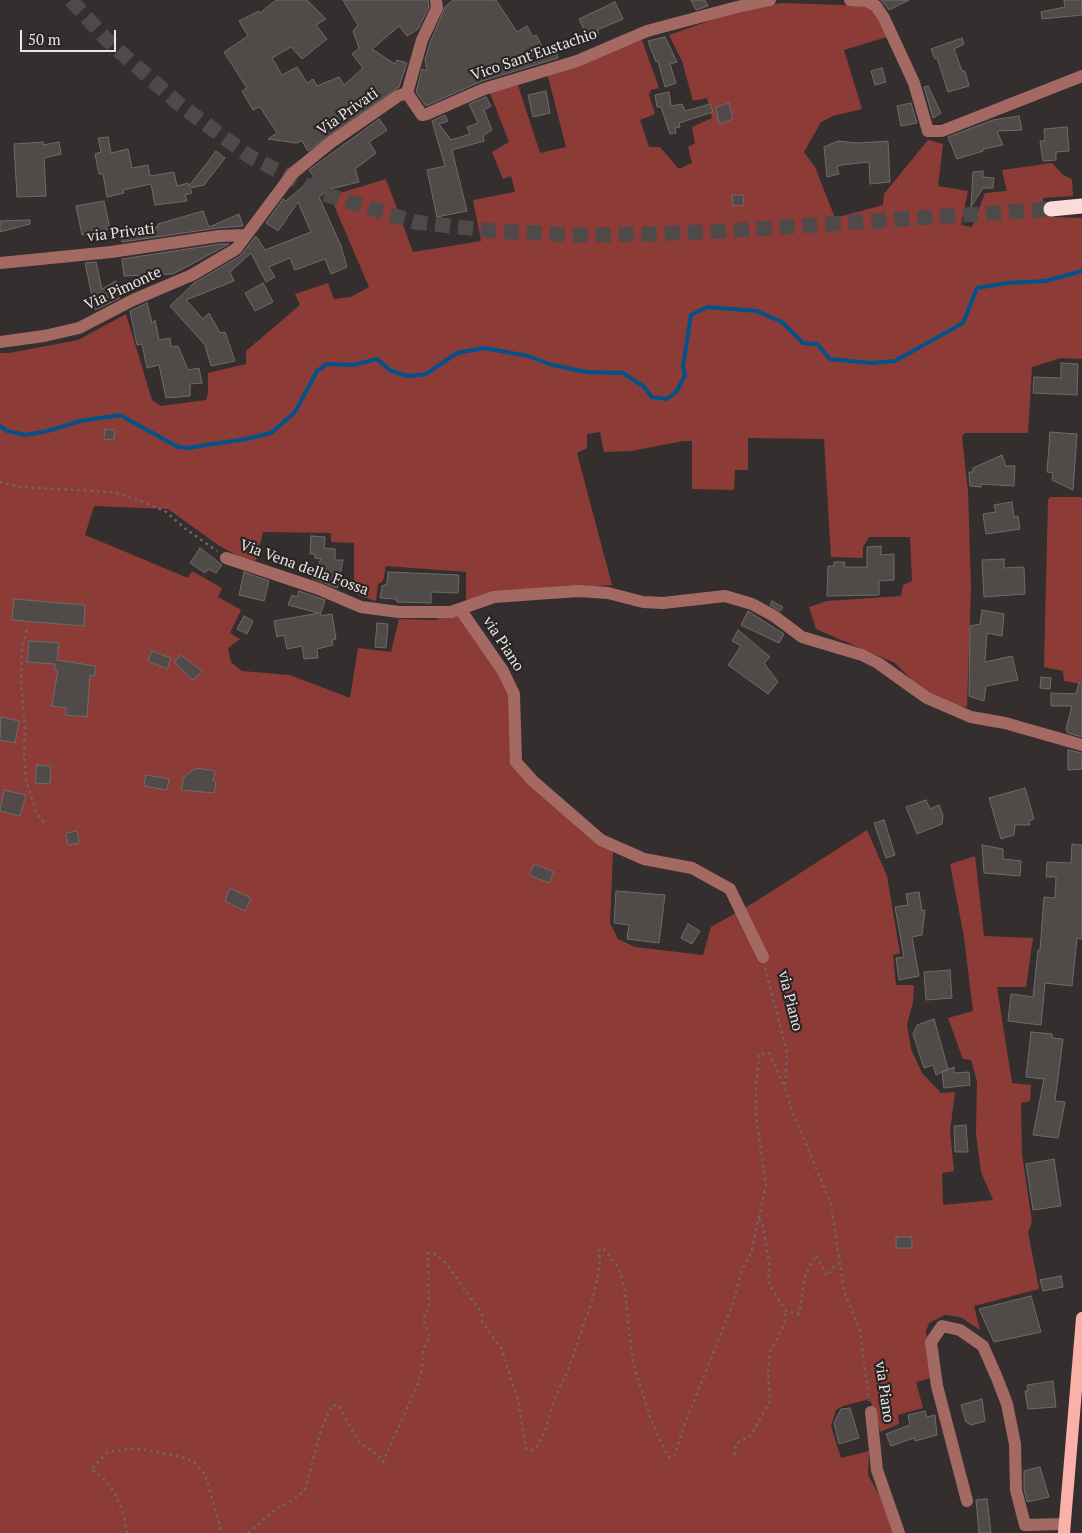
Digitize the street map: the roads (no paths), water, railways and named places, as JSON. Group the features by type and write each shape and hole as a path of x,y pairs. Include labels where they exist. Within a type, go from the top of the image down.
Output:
{"highway":[{"path":"1051,209 1082,206"}],"main road":[{"path":"1064,1528 1082,1318"}],"street":[{"path":"407,93 422,40 437,4 450,0"},
{"name":"Vico Sant'Eustachio","path":"407,93 422,115 427,114 484,89 577,61 647,32 735,3 770,0"},
{"path":"850,0 867,1 876,6 884,18 914,83 928,131 942,131 1082,76"},
{"name":"Via Privati","path":"246,236 294,173 330,143 398,96 407,93"},
{"name":"via Privati","path":"0,263 111,252 219,236 246,236"},
{"name":"Via Pimonte","path":"0,342 44,336 79,328 106,312 215,263 236,249 246,236"},
{"name":"Via Vena della Fossa","path":"226,558 319,589 361,607 420,613 451,612 494,597 578,591 608,592 643,602 663,603 725,596 752,604 774,616 802,637 862,655 878,663 927,698 970,717 1004,723 1082,745"},
{"name":"via Piano","path":"460,609 503,671 514,694 516,762 533,781 602,840 644,859 692,868 730,889 762,957"},
{"path":"967,1501 936,1386 931,1342 942,1326 960,1330 983,1346 998,1378 1015,1444 1016,1490 1025,1525 1064,1528"},
{"name":"via Piano","path":"871,1412 877,1470 899,1533"}],"waterway":[{"path":"0,426 7,431 26,435 48,431 80,421 120,415 178,447 187,448 246,439 271,433 295,412 317,371 327,364 353,365 377,359 391,371 408,376 426,374 457,353 484,348 528,356 552,365 587,372 623,373 643,386 652,397 667,399 677,391 685,375 683,366 691,315 707,307 757,311 782,322 803,343 817,344 830,359 871,363 895,361 963,323 977,288 1008,283 1046,281 1082,271"}],"tunnel":[{"path":"71,0 106,39 179,104 249,156 324,194 415,222 495,231 575,235 651,234 726,231 1051,209"}]}
